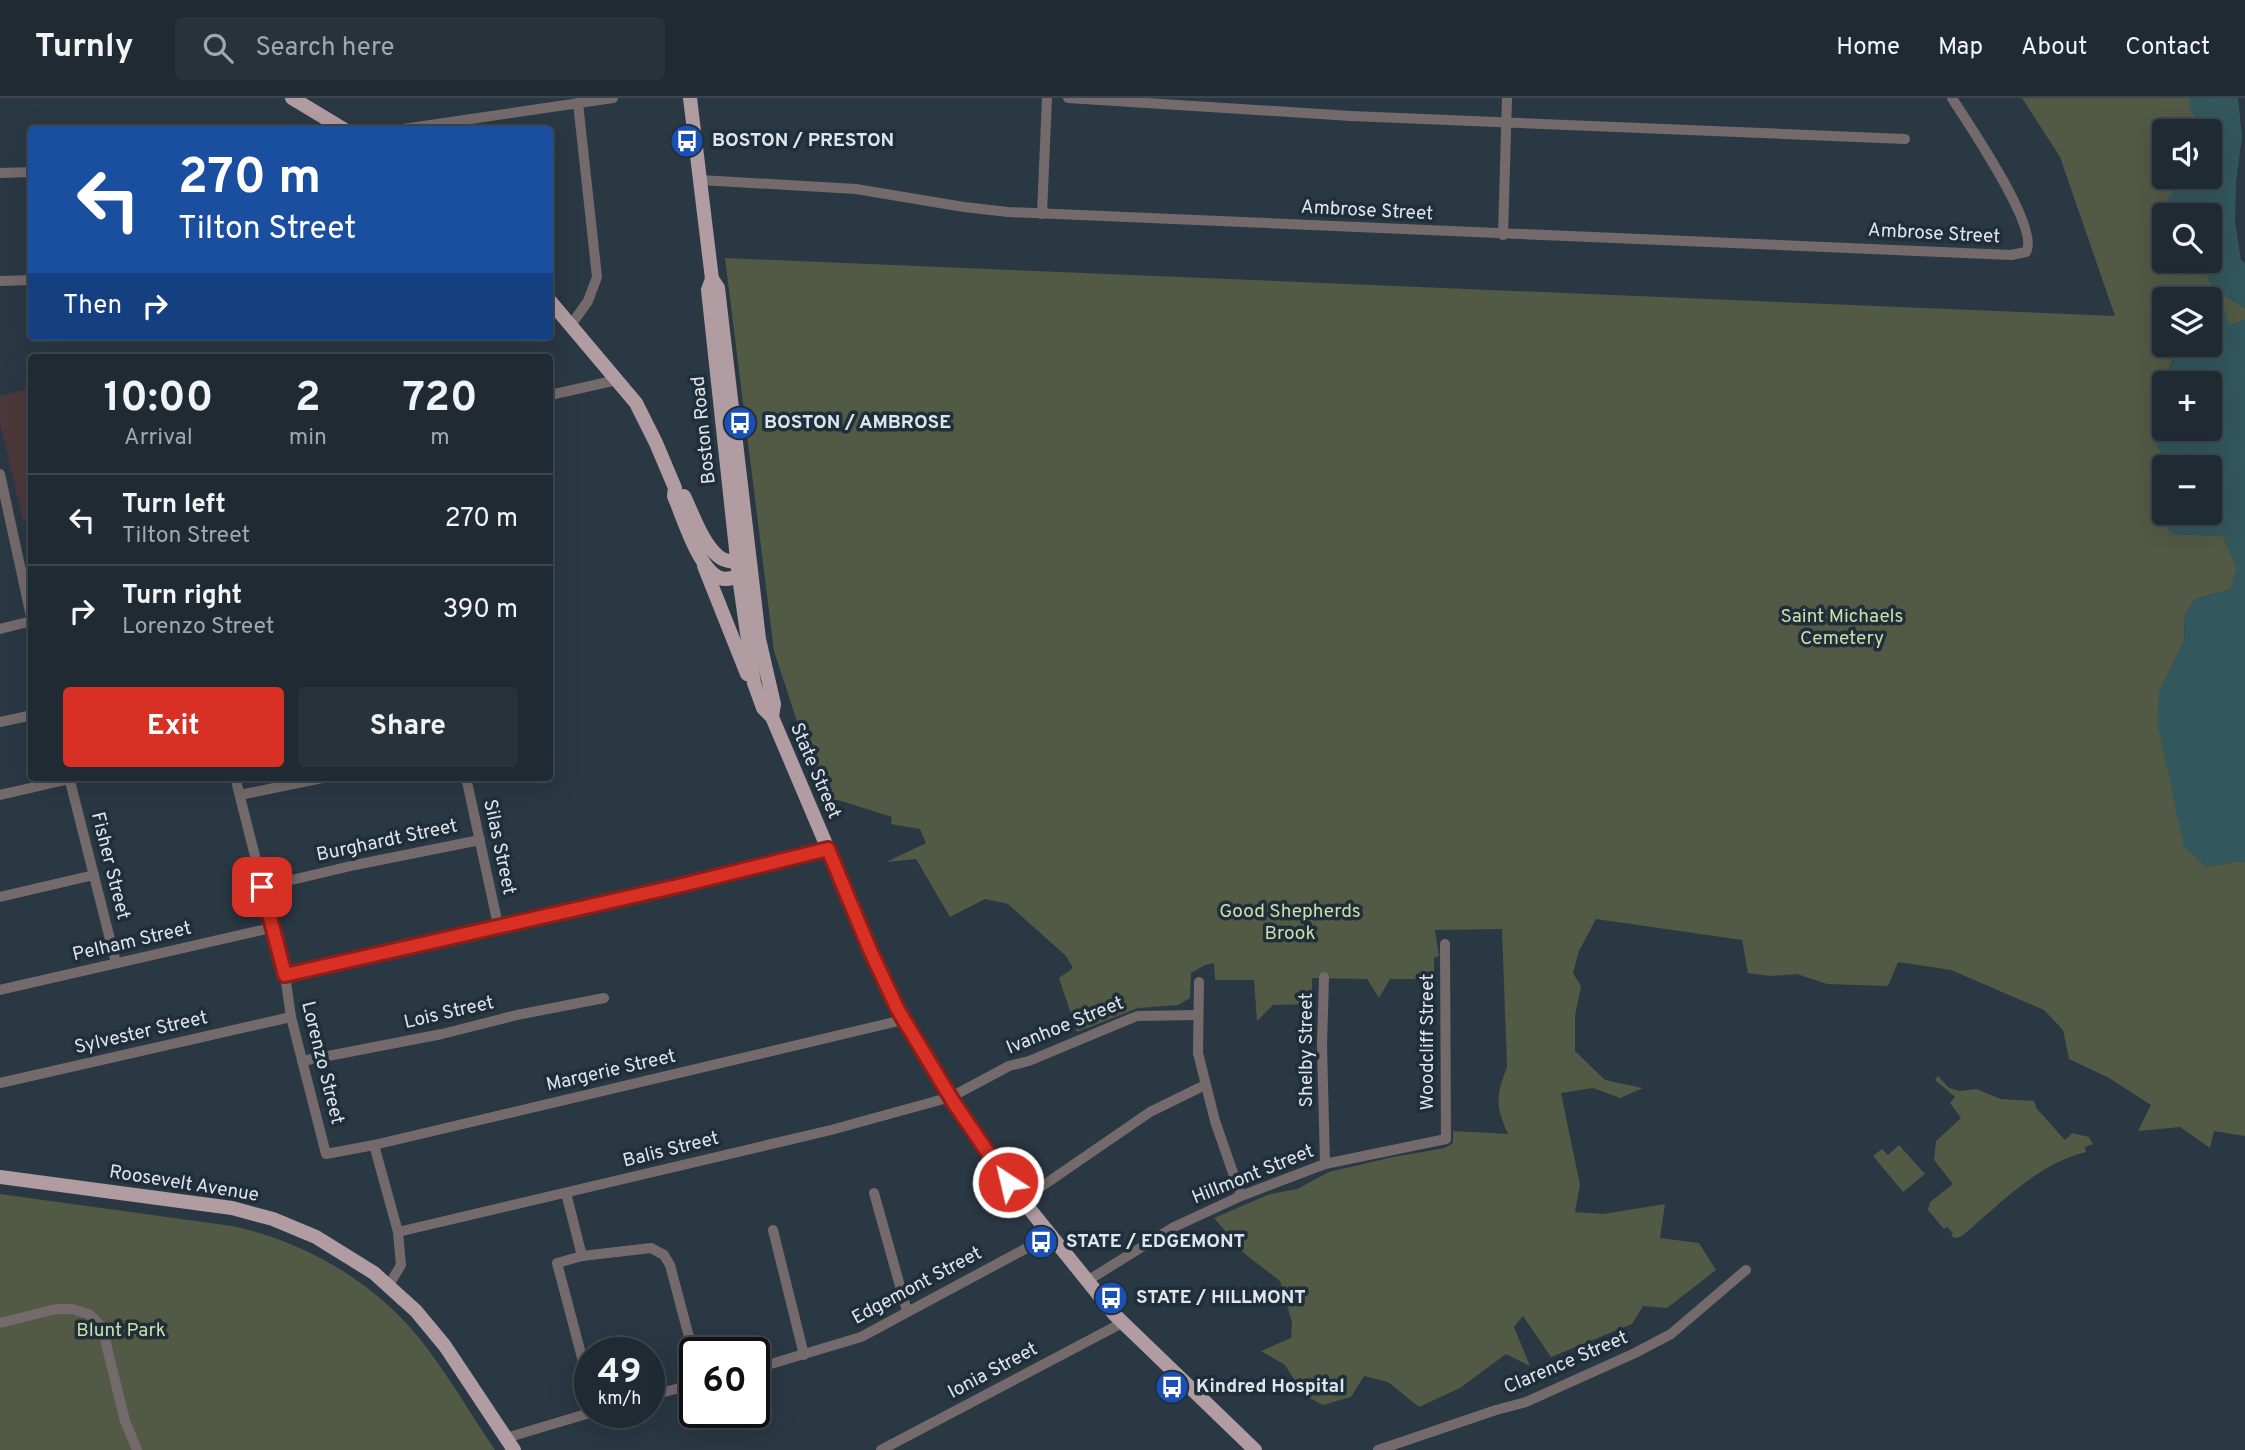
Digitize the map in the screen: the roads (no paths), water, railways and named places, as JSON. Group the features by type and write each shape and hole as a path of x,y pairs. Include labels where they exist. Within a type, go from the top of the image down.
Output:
{"main road":[{"path":"292,98 338,126"},
{"name":"Boston Road","path":"690,98 712,279 718,288 745,568"},
{"path":"553,305 636,403 643,416 675,488 674,496 748,676 754,683"},
{"path":"675,488 682,492 708,543 719,557 745,568"},
{"path":"701,558 708,568 721,578 745,568"},
{"name":"State Street","path":"745,568 754,683 764,708 772,717 875,962 903,1020 951,1097 1022,1200 1087,1281 1122,1323 1255,1450"},
{"name":"State Street","path":"745,568 774,704 772,717"},
{"name":"Roosevelt Avenue","path":"0,1177 208,1204 258,1214 317,1237 360,1263 389,1285 436,1334 510,1444"}],"street":[{"path":"423,126 613,98"},
{"path":"1042,214 1047,98"},
{"path":"1068,98 1217,109 1905,139"},
{"path":"1503,235 1507,98"},
{"name":"Ambrose Street","path":"700,180 856,189 983,210 1042,214 2011,255 2026,252 2029,246 2020,213 1980,139 1952,98"},
{"path":"571,326 588,300 597,277 578,103"},
{"path":"0,173 28,172"},
{"path":"0,281 28,280"},
{"path":"553,394 617,380"},
{"path":"0,474 6,522 26,566 28,584"},
{"path":"0,629 28,622"},
{"path":"0,722 28,716"},
{"path":"0,795 58,781"},
{"name":"Fisher Street","path":"71,781 116,963"},
{"name":"Lorenzo Street","path":"236,781 271,929 285,975 290,1017 326,1154"},
{"path":"240,795 308,781"},
{"name":"Silas Street","path":"467,781 498,925"},
{"name":"Burghardt Street","path":"262,887 480,839"},
{"path":"285,975 678,886 828,849"},
{"path":"0,897 94,875"},
{"name":"Pelham Street","path":"0,990 271,929"},
{"name":"Woodcliff Street","path":"1445,944 1447,1139"},
{"name":"Shelby Street","path":"1324,977 1322,1045 1325,1164"},
{"path":"1199,982 1198,1054 1205,1085 1241,1196"},
{"name":"Lois Street","path":"302,1061 442,1034 517,1015 604,998"},
{"name":"Ivanhoe Street","path":"951,1097 1009,1066 1137,1016 1198,1014"},
{"name":"Sylvester Street","path":"0,1083 290,1017"},
{"name":"Margerie Street","path":"326,1154 903,1020"},
{"path":"1022,1200 1150,1112 1205,1085"},
{"name":"Balis Street","path":"398,1232 831,1130 951,1097"},
{"name":"Hillmont Street","path":"1087,1281 1174,1227 1241,1196 1325,1164 1447,1139"},
{"path":"374,1145 398,1232 401,1265 389,1285"},
{"path":"566,1193 582,1256"},
{"path":"874,1193 907,1311"},
{"path":"773,1230 804,1355"},
{"name":"Edgemont Street","path":"770,1365 861,1337 1051,1235"},
{"path":"576,1337 557,1264 582,1256 652,1248 664,1255 670,1265 689,1337"},
{"name":"Clarence Street","path":"1378,1450 1527,1402 1635,1353 1671,1334 1746,1270"},
{"path":"0,1323 56,1309 72,1309 89,1314 102,1327 125,1421 136,1450"},
{"name":"Ionia Street","path":"881,1450 1122,1323"},
{"path":"510,1444 574,1419"}],"place":[{"name":"BOSTON / PRESTON","path":"687,141"},
{"name":"BOSTON / AMBROSE","path":"740,423"},
{"name":"STATE / EDGEMONT","path":"1041,1242"},
{"name":"STATE / HILLMONT","path":"1111,1298"},
{"name":"Kindred Hospital","path":"1172,1387"}],"park label":[{"name":"Saint Michaels Cemetery","path":"1842,628"},
{"name":"Good Shepherds Brook","path":"1290,923"},
{"name":"Blunt Park","path":"121,1331"}]}
